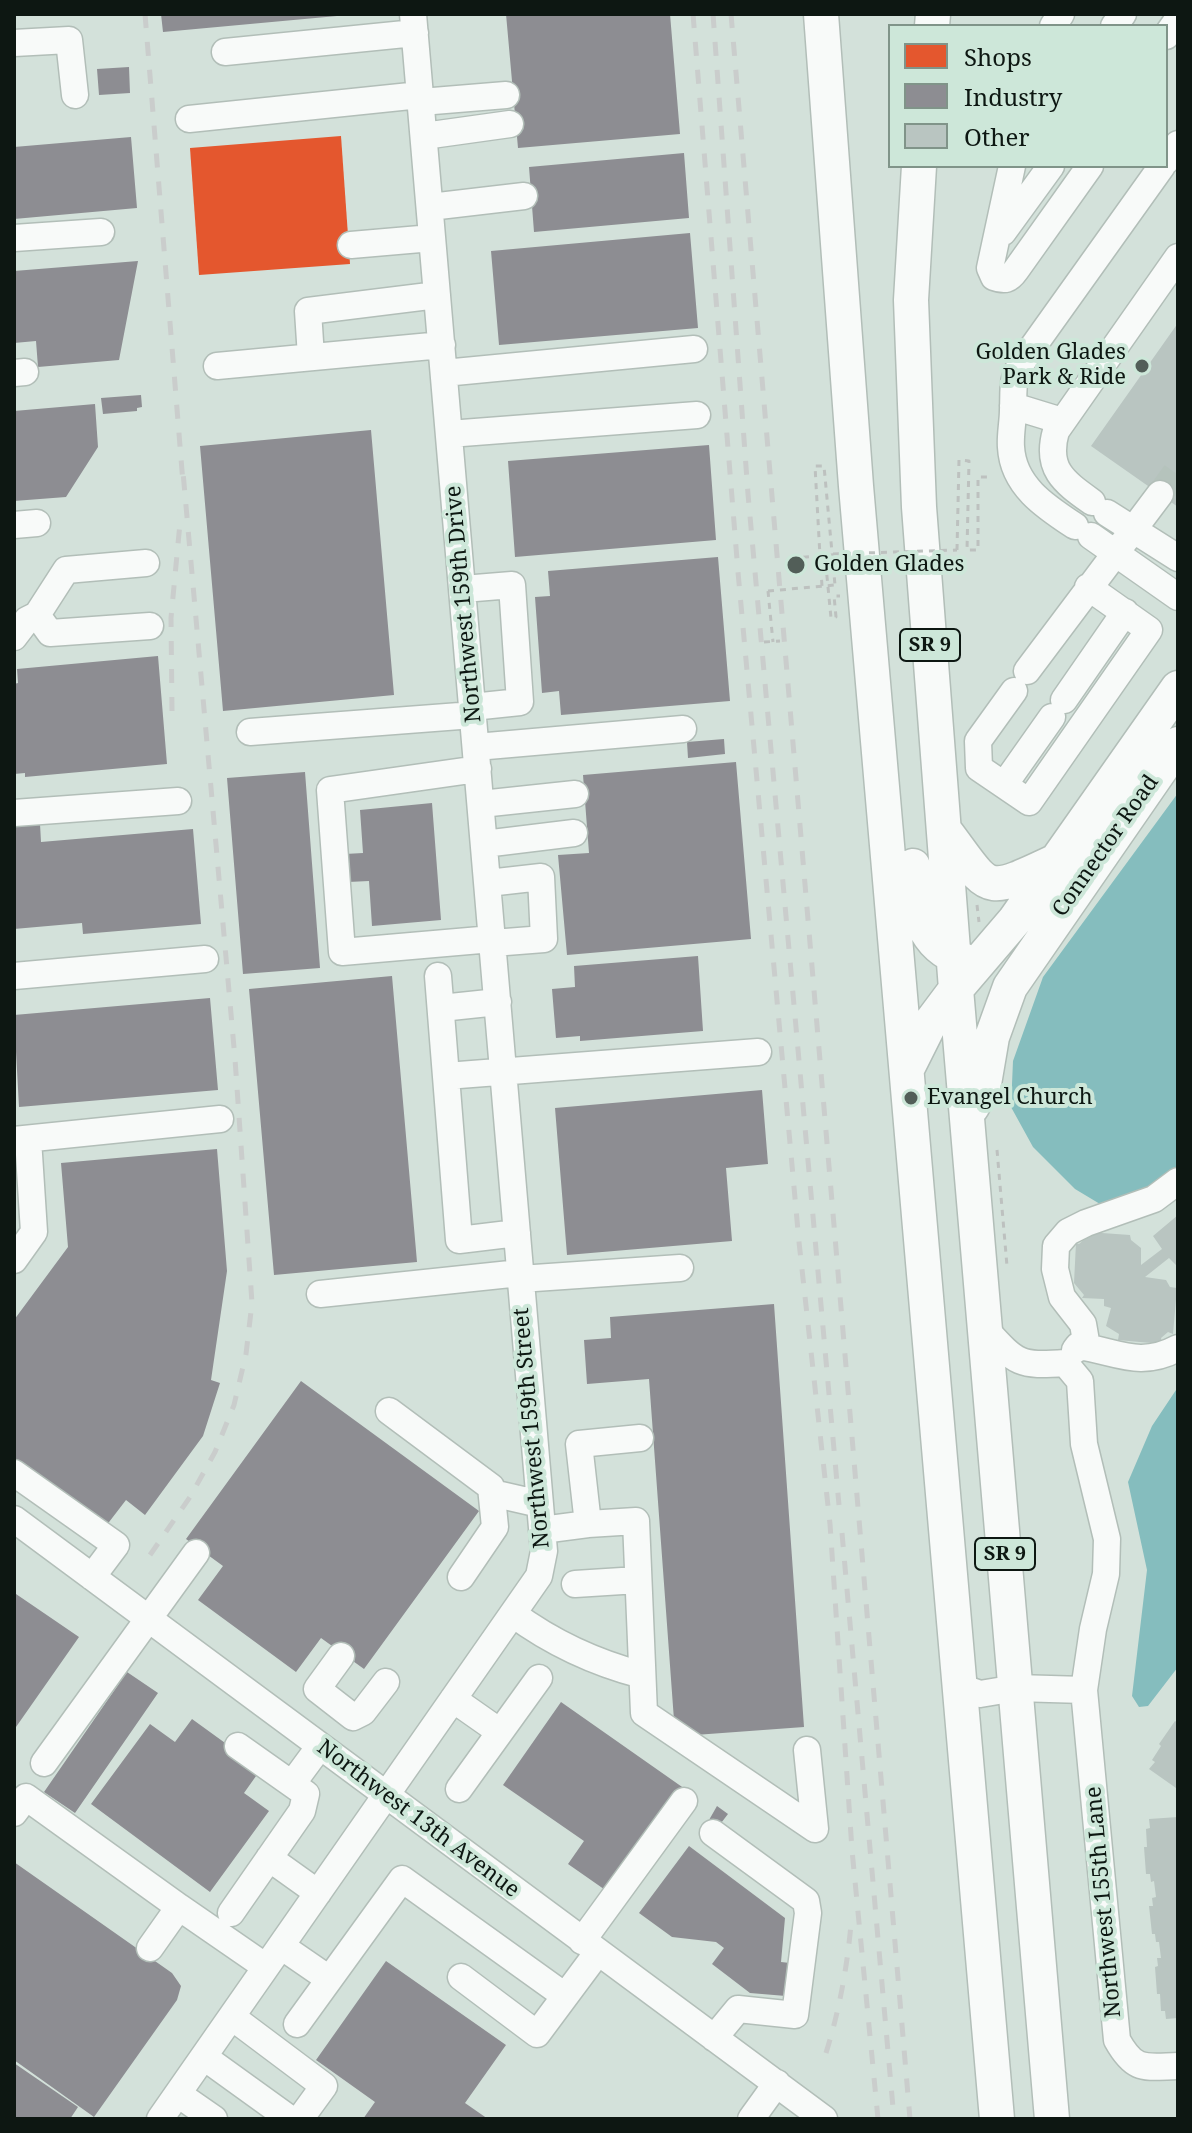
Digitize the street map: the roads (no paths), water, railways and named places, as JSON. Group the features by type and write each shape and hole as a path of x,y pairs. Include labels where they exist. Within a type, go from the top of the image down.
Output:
{"main road":[{"name":"SR 9","path":"821,14 856,486 851,589 877,712 997,2119"},
{"name":"SR 9","path":"919,168 911,300 914,403 944,831 963,970 968,1114 1052,2119"},
{"name":"Connector Road","path":"908,1068 929,1025 963,970 1015,920 1178,688"},
{"path":"877,712 903,761 919,919 936,944 963,970 1000,963 1035,949"},
{"name":"Connector Road","path":"968,1114 984,1084 992,1037 1010,987 1178,744"},
{"path":"944,831 972,869 990,883 1000,885 1013,882 1055,862"}],"street":[{"path":"225,52 414,19"},
{"name":"Northwest 159th Drive","path":"414,19 514,1193"},
{"path":"14,43 69,40 75,95"},
{"path":"189,119 421,98 506,95"},
{"path":"424,136 510,124"},
{"path":"1012,168 990,268 994,277 1003,280 1011,277 1089,168"},
{"path":"996,241 1050,168"},
{"path":"1161,168 1022,362 1012,381 1011,448 1029,492 1043,505 1178,597"},
{"path":"430,207 524,196"},
{"path":"14,238 101,232"},
{"path":"351,245 432,238"},
{"path":"1178,257 1062,421 1052,444 1052,458 1062,478 1100,508 1178,558"},
{"path":"311,357 308,311 437,295"},
{"path":"217,366 442,345"},
{"path":"444,373 694,349"},
{"path":"1013,406 1062,421"},
{"path":"449,434 697,415"},
{"path":"1088,587 1149,630 1029,802 979,768 978,741 1088,587 1160,494"},
{"path":"146,563 66,570 23,620 50,633 150,626"},
{"path":"250,732 473,711 520,702 512,585 463,589"},
{"path":"1004,785 1125,612"},
{"path":"488,883 541,877 544,939 342,952 330,790 477,758 683,729"},
{"path":"481,804 575,794"},
{"path":"14,813 178,801"},
{"path":"484,844 574,833"},
{"path":"14,976 205,959"},
{"path":"438,976 459,1240 517,1233"},
{"path":"441,1008 498,1002"},
{"path":"446,1076 758,1052"},
{"path":"14,1260 34,1232 21,1139 220,1119"},
{"path":"1087,1347 1083,1324 1062,1297 1055,1269 1056,1246 1068,1232 1110,1213 1154,1199 1178,1181"},
{"name":"Northwest 159th Street","path":"160,2119 539,1576 544,1551 514,1193"},
{"path":"320,1294 520,1276 680,1268"},
{"path":"986,1330 1007,1354 1023,1364 1068,1367 1078,1346 1121,1357 1143,1358 1178,1348"},
{"name":"Northwest 155th Lane","path":"1068,1367 1080,1381 1084,1444 1107,1539 1106,1574 1093,1629 1084,1690 1117,2040 1127,2058 1142,2067 1178,2066"},
{"path":"389,1411 491,1487 495,1527 461,1577"},
{"path":"588,1524 579,1444 640,1438"},
{"path":"18,1527 23,1480 116,1545 92,1577"},
{"path":"492,1493 540,1504"},
{"path":"542,1530 636,1521 644,1713 815,1829 807,1750"},
{"name":"Northwest 13th Avenue","path":"18,1527 92,1577 824,2118"},
{"path":"44,1763 196,1553"},
{"path":"575,1584 638,1580"},
{"path":"513,1614 541,1635 615,1668 642,1675"},
{"path":"341,1656 317,1689 353,1717 363,1712 386,1682"},
{"path":"459,1789 539,1678"},
{"path":"960,1687 980,1694 1016,1688 1084,1690"},
{"path":"453,1699 500,1732"},
{"path":"292,1784 339,1706"},
{"path":"231,1913 302,1811 306,1794 238,1746"},
{"path":"14,1813 26,1797 179,1907 274,1957 329,1979"},
{"path":"461,1977 537,2034 565,1996 590,1947 684,1801"},
{"path":"713,1833 806,1901 808,1913 795,2015 738,2009 714,2038"},
{"path":"269,1858 318,1893"},
{"path":"297,2024 402,1879 565,1996"},
{"path":"150,1948 179,1907"},
{"path":"232,2017 324,2086 300,2119"},
{"path":"204,2057 290,2119"},
{"path":"751,2119 777,2083"},
{"path":"178,2094 214,2119"}],"water":[{"path":"1178,793 1178,1167 1162,1180 1115,1203 1100,1204 1075,1189 1033,1147 1011,1107 1013,1061 1043,977"},
{"path":"1178,1387 1178,1667 1148,1706 1139,1707 1132,1696 1147,1570 1128,1482 1152,1426"}],"tunnel":[{"path":"1160,494 1178,469"}],"railway":[{"path":"145,14 183,483"},
{"path":"693,14 738,572 799,1242 830,1524 852,1850 878,2119"},
{"path":"713,14 748,494 839,1505"},
{"path":"731,14 910,2119"},
{"path":"150,1555 190,1497 215,1452 234,1405 246,1354 252,1303 235,1059 183,472"},
{"path":"172,711 171,618 180,523"},
{"path":"842,1533 894,2119"},
{"path":"826,2053 842,1990 851,1924"}],"place":[{"name":"Golden Glades Park & Ride","path":"1142,366"},
{"name":"Golden Glades","path":"796,565"},
{"name":"Evangel Church","path":"911,1098"}]}
